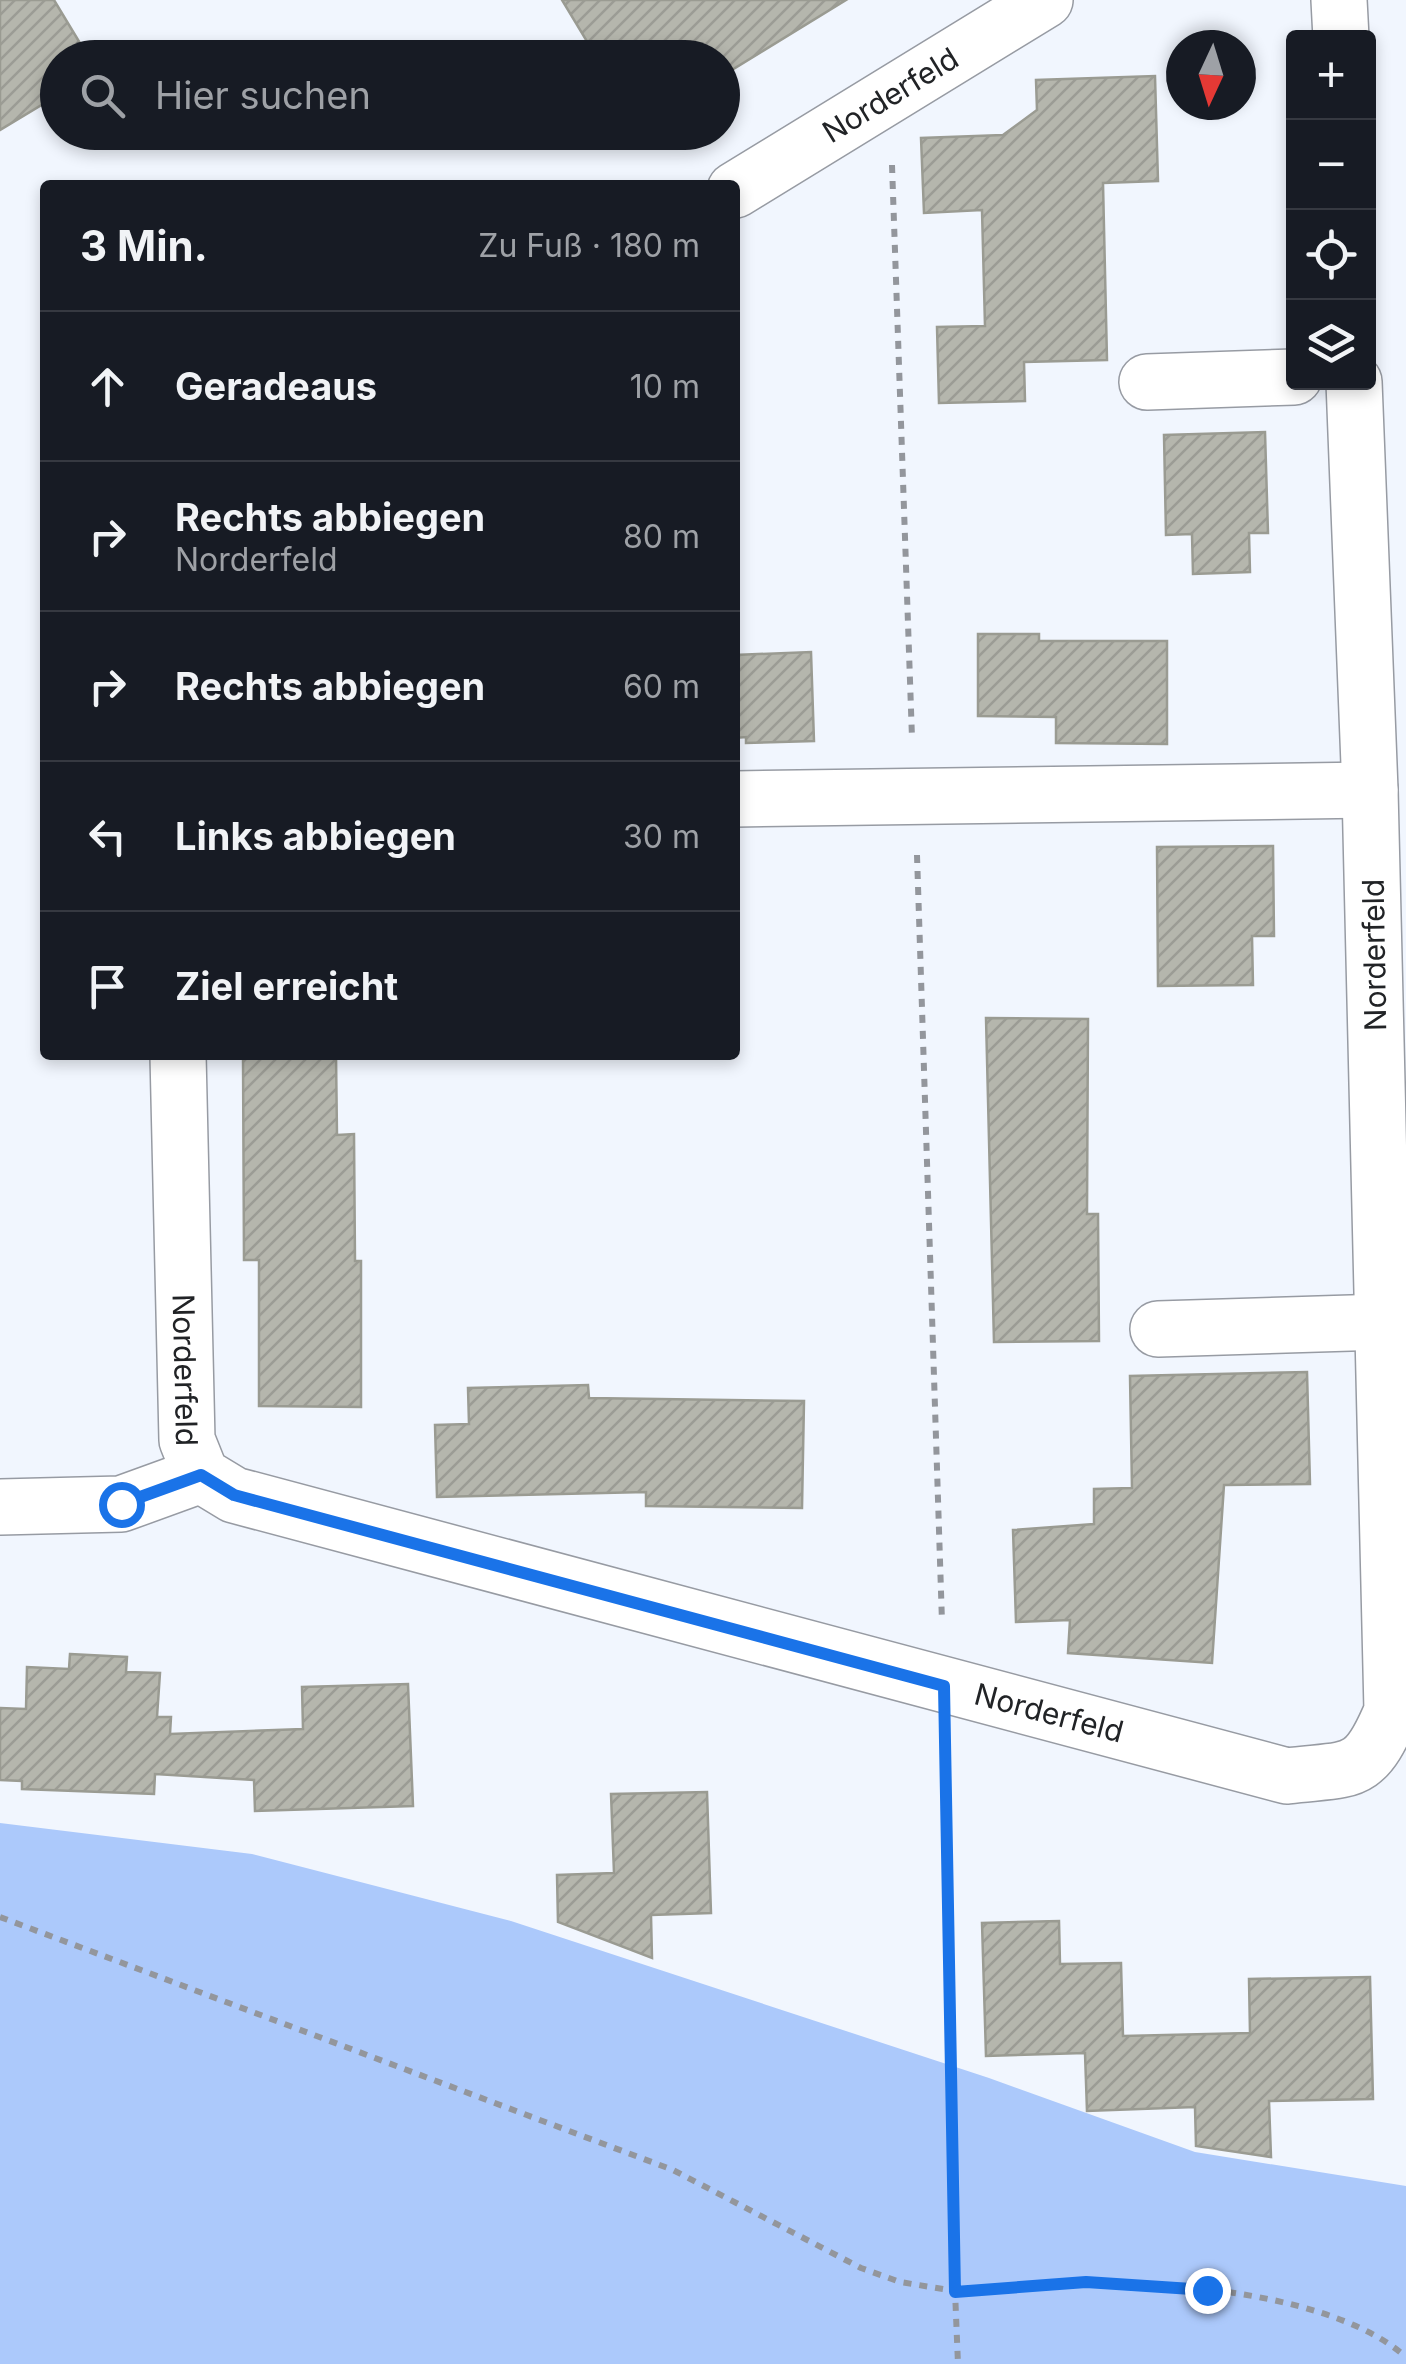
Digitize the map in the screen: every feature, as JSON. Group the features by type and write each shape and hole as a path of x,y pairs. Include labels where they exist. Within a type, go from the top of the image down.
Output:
{"street":[{"name":"Norderfeld","path":"740,187 1045,0"},
{"path":"1339,0 1341,30"},
{"path":"1147,382 1286,377"},
{"name":"Norderfeld","path":"178,1060 188,1440 201,1475 234,1495 1287,1776 1357,1768 1377,1747 1392,1711 1370,790 1354,390"},
{"path":"740,799 1370,790"},
{"path":"1158,1329 1383,1322"},
{"path":"0,1506 121,1504 201,1475"}],"path":[{"path":"890,94 944,1686 958,2364"},
{"path":"0,1917 673,2170 861,2268 900,2282 955,2292 1086,2282 1207,2290 1347,2322 1406,2357"}],"shaded area":[{"path":"0,1823 252,1854 511,1921 989,2078 1195,2152 1406,2186 1406,2364 0,2364"}],"building":[{"path":"0,0 54,0 78,40 40,40 40,106 0,130"},
{"path":"562,0 846,0 740,65 740,40 586,40"},
{"path":"1155,76 1158,181 1103,183 1107,360 1024,362 1025,401 939,403 937,327 985,326 982,210 924,213 921,138 1003,135 1037,110 1036,80"},
{"path":"1265,432 1268,533 1249,533 1250,572 1193,574 1192,534 1166,535 1164,435"},
{"path":"978,634 1039,634 1039,641 1167,641 1167,744 1056,743 1056,717 978,716"},
{"path":"811,652 814,741 746,743 746,737 740,738 740,655"},
{"path":"1273,846 1274,936 1252,936 1253,985 1158,986 1157,847"},
{"path":"986,1018 1088,1019 1087,1214 1098,1214 1099,1341 994,1342"},
{"path":"243,1060 336,1060 337,1135 354,1134 355,1261 361,1261 361,1407 259,1406 259,1260 244,1260"},
{"path":"1307,1372 1310,1484 1224,1485 1212,1663 1068,1653 1070,1620 1016,1622 1013,1530 1094,1524 1094,1489 1132,1488 1130,1376"},
{"path":"588,1385 589,1398 804,1401 802,1508 646,1506 646,1492 437,1497 435,1425 469,1424 468,1388"},
{"path":"70,1654 127,1657 126,1672 160,1673 157,1717 171,1717 170,1734 303,1729 302,1687 408,1684 413,1806 255,1811 254,1780 155,1774 154,1794 22,1789 22,1781 0,1780 0,1708 26,1709 27,1667 69,1669"},
{"path":"707,1792 711,1913 651,1915 652,1958 558,1922 557,1875 614,1873 611,1794"},
{"path":"1059,1921 1060,1964 1121,1963 1123,2036 1250,2033 1249,1979 1370,1977 1373,2099 1269,2101 1271,2157 1196,2146 1195,2107 1087,2111 1085,2053 986,2056 982,1923"}],"route":[{"path":"121,1504 201,1475 234,1495 944,1686 955,2292 1086,2282 1207,2290"}]}
